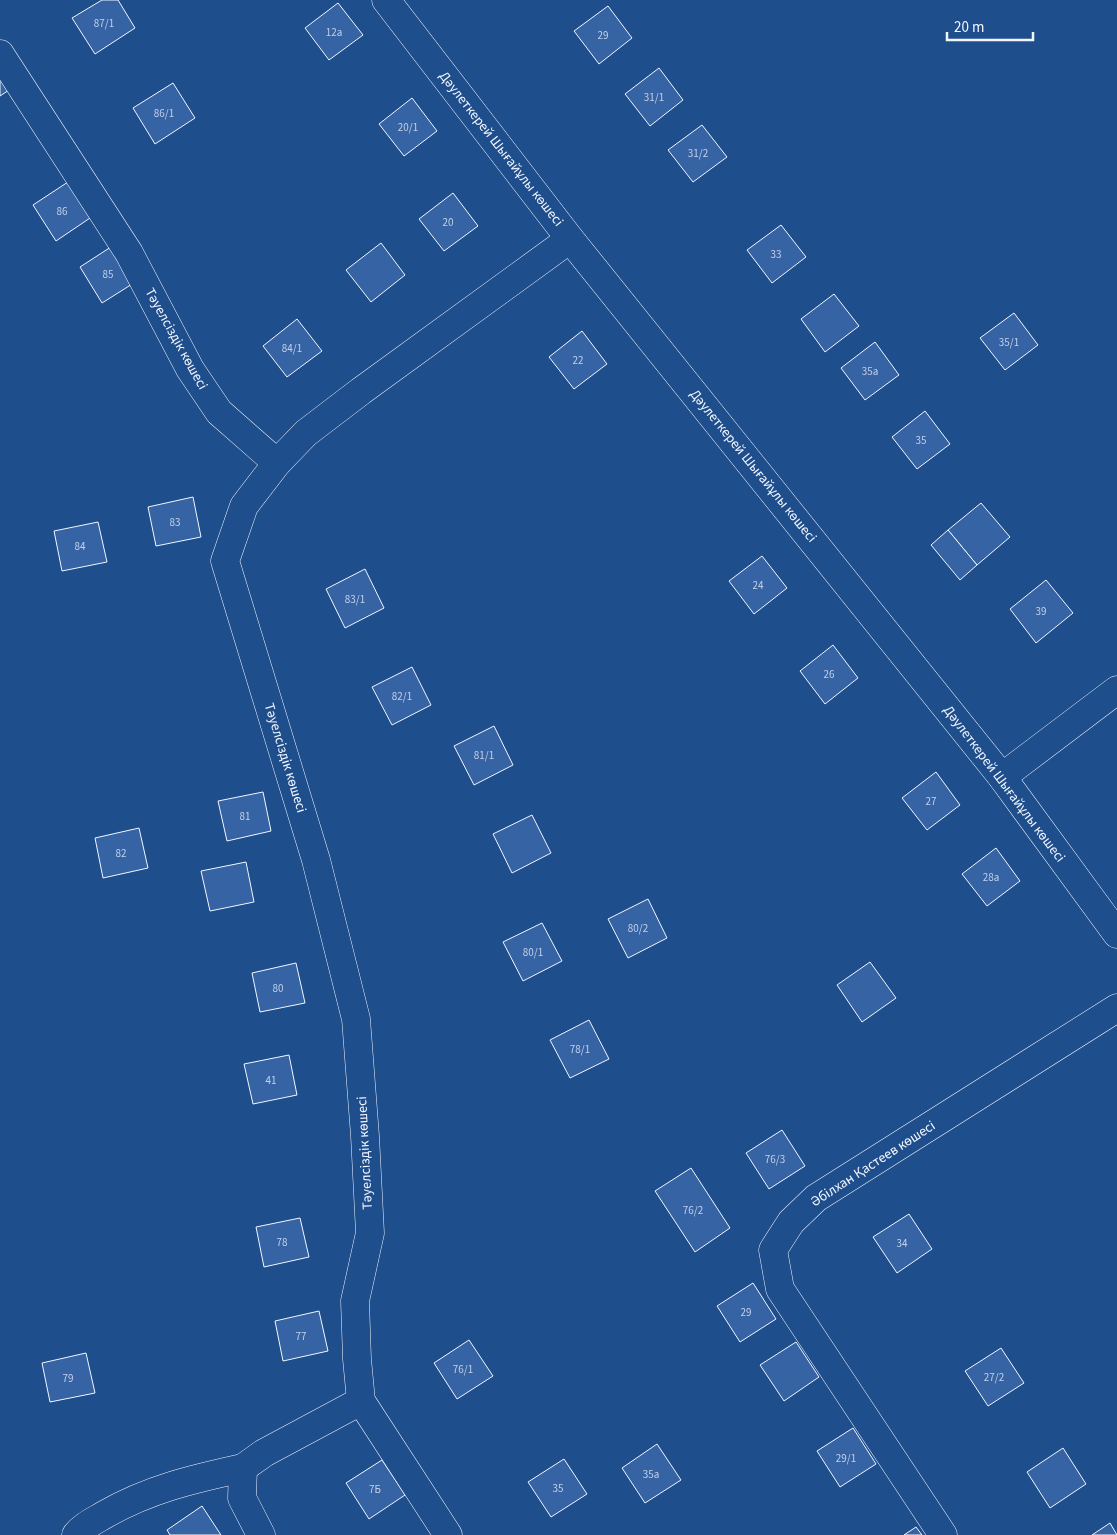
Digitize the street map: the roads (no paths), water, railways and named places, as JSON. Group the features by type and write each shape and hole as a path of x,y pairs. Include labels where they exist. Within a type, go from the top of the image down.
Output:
{"street":[{"name":"Дәулеткерей Шығайұлы көшесі","path":"386,0 570,239 1002,777 1117,934"},
{"name":"Тәуелсіздік көшесі","path":"0,54 128,253 190,369 219,412 277,463 244,506 225,561 316,860 356,1019 370,1233 355,1301 361,1401 448,1535"},
{"path":"277,463 306,434 353,397 570,239"},
{"path":"1002,777 1117,690"},
{"name":"Әбілхан Қастеев көшесі","path":"943,1535 780,1289 773,1250 791,1222 816,1198 1117,1008"},
{"path":"76,1535 81,1528 127,1502 184,1481 243,1468 264,1453 361,1401"},
{"path":"243,1468 242,1498 261,1535"}]}
